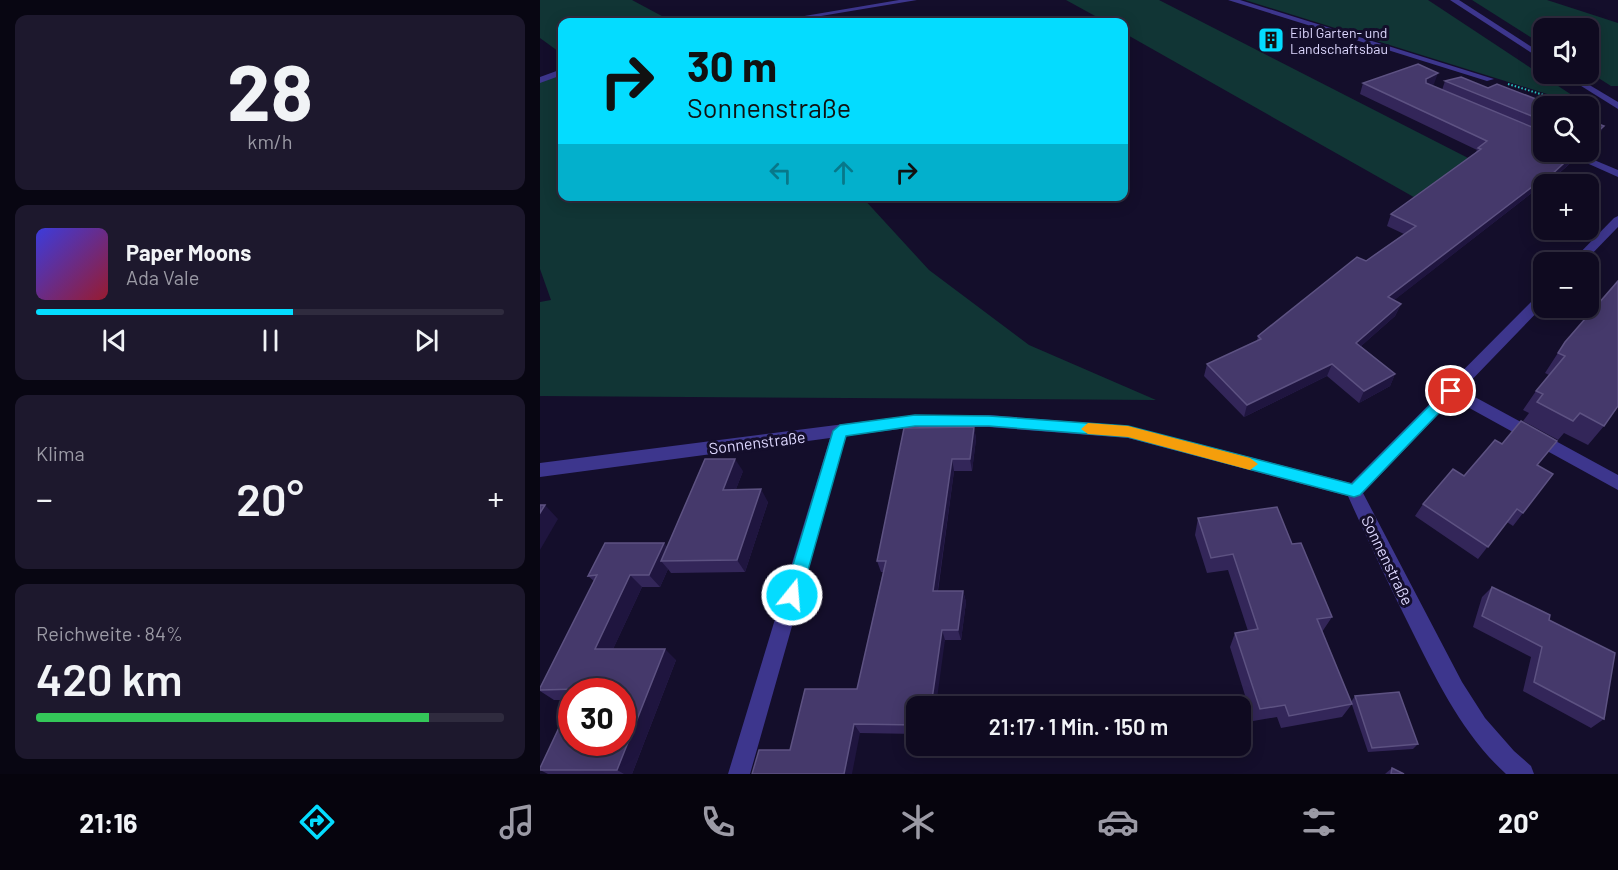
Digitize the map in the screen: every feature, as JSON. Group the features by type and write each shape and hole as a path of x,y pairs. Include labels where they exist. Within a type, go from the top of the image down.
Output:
{"street":[{"path":"798,18 913,0"},
{"path":"1232,0 1490,79"},
{"path":"1454,0 1533,52"},
{"path":"540,80 558,73"},
{"path":"1582,84 1618,106"},
{"path":"1590,162 1618,174"},
{"path":"1587,252 1618,220"},
{"path":"1354,491 1533,308"},
{"path":"1451,391 1618,483"},
{"name":"Sonnenstraße","path":"540,470 915,421 989,421 1128,432 1354,491 1460,703 1485,736 1523,774"},
{"path":"739,774 840,431"}],"path":[{"path":"1490,79 1549,96"}],"green space":[{"path":"540,0 632,0 666,18 558,18 558,51 540,38"},
{"path":"1066,0 1159,0 1472,160 1419,200 1128,35 1128,18 1099,18"},
{"path":"1245,0 1428,0 1533,69 1533,84 1555,84 1573,96 1554,96"},
{"path":"1472,0 1547,0 1618,23 1618,86 1611,86 1599,78 1599,18 1533,18 1533,39"},
{"path":"558,75 558,201 866,201 929,270 1029,345 1156,400 540,396 540,302 551,300 540,269 540,82"}],"building":[{"path":"1418,64 1438,73 1426,79 1426,83 1533,127 1533,162 1565,162 1552,174 1533,174 1533,186 1388,297 1401,304 1356,343 1395,374 1364,391 1332,364 1247,405 1207,364 1261,339 1258,336 1357,257 1366,261 1416,226 1391,214 1481,149 1478,148 1487,141 1363,83"},
{"path":"1461,77 1488,88 1497,84 1533,98 1533,117 1445,81"},
{"path":"1618,281 1618,406 1604,426 1580,413 1573,421 1537,402 1543,394 1536,391 1565,356 1558,353 1565,342 1586,318 1599,318 1599,303"},
{"path":"1521,421 1557,441 1537,465 1553,474 1523,513 1517,509 1488,547 1423,504 1453,469 1464,476 1495,440 1502,444"},
{"path":"974,427 970,459 952,459 933,591 963,591 958,630 942,630 932,696 906,696 906,725 854,724 844,774 752,774 759,750 790,750 805,689 857,689 886,561 877,561 904,428"},
{"path":"705,459 735,459 723,490 761,489 737,560 661,561"},
{"path":"1277,507 1292,544 1301,543 1332,617 1317,619 1352,704 1289,716 1285,705 1260,709 1235,633 1258,629 1233,554 1211,558 1198,518"},
{"path":"605,543 664,543 649,575 630,575 595,649 665,649 636,722 636,678 558,678 558,690 540,690 597,575 588,576"},
{"path":"1492,587 1550,615 1549,620 1615,653 1604,719 1534,682 1542,647 1482,616"},
{"path":"1399,692 1418,744 1372,748 1355,696"},
{"path":"558,730 558,756 623,756 617,770 540,770"},
{"path":"1392,768 1404,774 1391,774"}],"slow traffic":[{"path":"1088,429 1128,432 1250,464"}],"place":[{"name":"Eibl Garten- und Landschaftsbau","path":"1271,40"}],"route":[{"path":"792,595 840,431 915,421 989,421 1128,432 1354,491 1451,391"}]}
